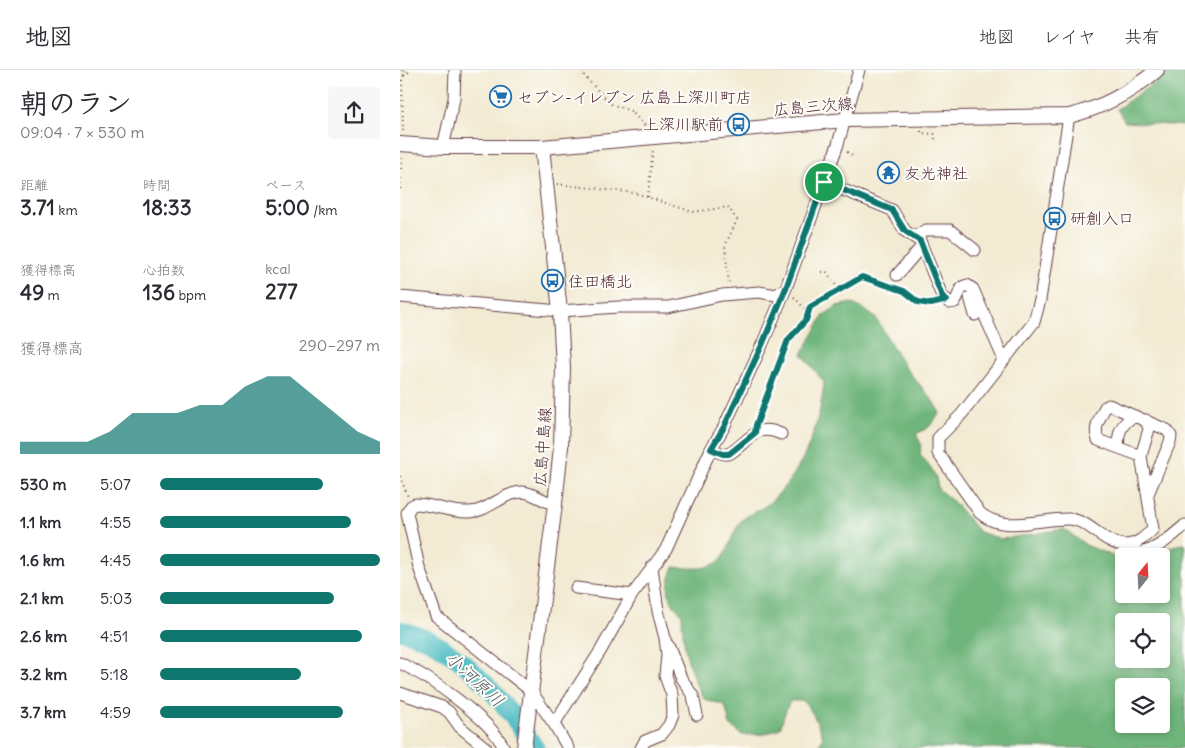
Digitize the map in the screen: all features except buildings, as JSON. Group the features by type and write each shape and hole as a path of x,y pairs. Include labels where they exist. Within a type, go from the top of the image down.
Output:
{"main road":[{"name":"広島三次線","path":"402,144 443,147 542,147 846,120 1069,116 1088,111 1116,99 1154,73"},
{"name":"広島中島線","path":"524,748 555,504 564,368 560,311 542,147"}],"street":[{"path":"443,147 454,99 455,70"},
{"path":"554,724 601,650 632,595 666,549 711,449 724,427 786,288 846,120 859,70"},
{"path":"1069,116 1038,309 1034,322 961,415 938,438 938,453 980,513 989,519 1007,524 1071,519 1079,521 1112,541 1137,552 1151,550 1164,543 1185,525"},
{"path":"824,182 892,210 905,231 918,242 942,296 950,303 955,302 962,287 967,285"},
{"path":"897,275 926,230 950,230 975,250"},
{"path":"967,285 974,289 1004,360"},
{"path":"967,285 975,315"},
{"path":"400,297 560,311 618,307 668,307 730,294 759,292 776,294 786,288"},
{"path":"1141,456 1098,440 1096,427 1104,407 1109,405 1146,420 1167,430 1171,436 1148,494"},
{"path":"1119,448 1117,437 1120,429 1127,420 1134,416"},
{"path":"1122,545 1133,544 1146,537 1153,529 1141,456 1149,429 1146,420"},
{"path":"711,449 723,454 729,454 755,433 770,430 781,434"},
{"path":"555,504 522,492 504,497 470,513 422,504 411,506 407,513 419,567 436,616 531,696 554,724 568,748"},
{"path":"641,748 645,741 662,734 669,725 673,715 672,695 665,676 666,648 654,589 652,567"},
{"path":"576,588 632,595"},
{"path":"662,629 681,678 693,696 697,715"},
{"path":"400,663 439,685 480,718 502,743 504,748"},
{"path":"400,693 442,707 449,712 460,727 486,748"}],"path":[{"path":"402,70 404,75"},
{"path":"400,188 402,80 406,70"},
{"path":"404,75 412,70"},
{"path":"583,70 584,76 611,104 631,111 648,130"},
{"path":"920,124 921,133 935,134 936,139"},
{"path":"648,197 654,144"},
{"path":"842,147 855,158"},
{"path":"552,184 587,186 600,190 635,194 693,212 728,207 737,220 725,246 730,294"},
{"path":"822,272 826,271 840,291"},
{"path":"755,433 756,425 788,340 806,320 810,307 862,277 904,291 918,302 931,304 947,300"},
{"path":"786,288 808,312"},
{"path":"400,476 411,506"}],"green space":[{"path":"1172,70 1185,70 1185,126 1125,122 1117,109"},
{"path":"851,303 876,318 904,366 931,398 940,413 929,427 916,434 921,444 920,455 932,470 938,489 955,503 979,532 1002,539 1064,529 1086,545 1115,557 1115,603 1170,603 1170,548 1168,548 1185,544 1185,748 818,748 823,736 813,714 804,701 790,701 780,728 765,734 742,735 730,725 725,705 704,699 694,680 687,658 683,637 682,615 670,598 668,587 671,575 674,567 708,567 721,559 740,522 768,504 780,492 800,464 814,432 824,382 802,354 824,315 837,306"}],"waterway":[{"name":"小河原川","path":"400,630 436,644 466,665 492,690 535,748"}],"place":[{"name":"セブン-イレブン 広島上深川町店","path":"501,97"},
{"name":"上深川駅前","path":"739,124"},
{"name":"友光神社","path":"888,173"},
{"name":"研創入口","path":"1054,218"},
{"name":"住田橋北","path":"552,281"}],"route":[{"path":"824,182 892,210 905,231 920,241 942,296 947,300 931,304 918,302 904,291 862,277 810,307 806,320 788,340 756,425 755,433 729,454 723,454 711,449 724,427 762,345 780,298 786,288 824,182"}]}
